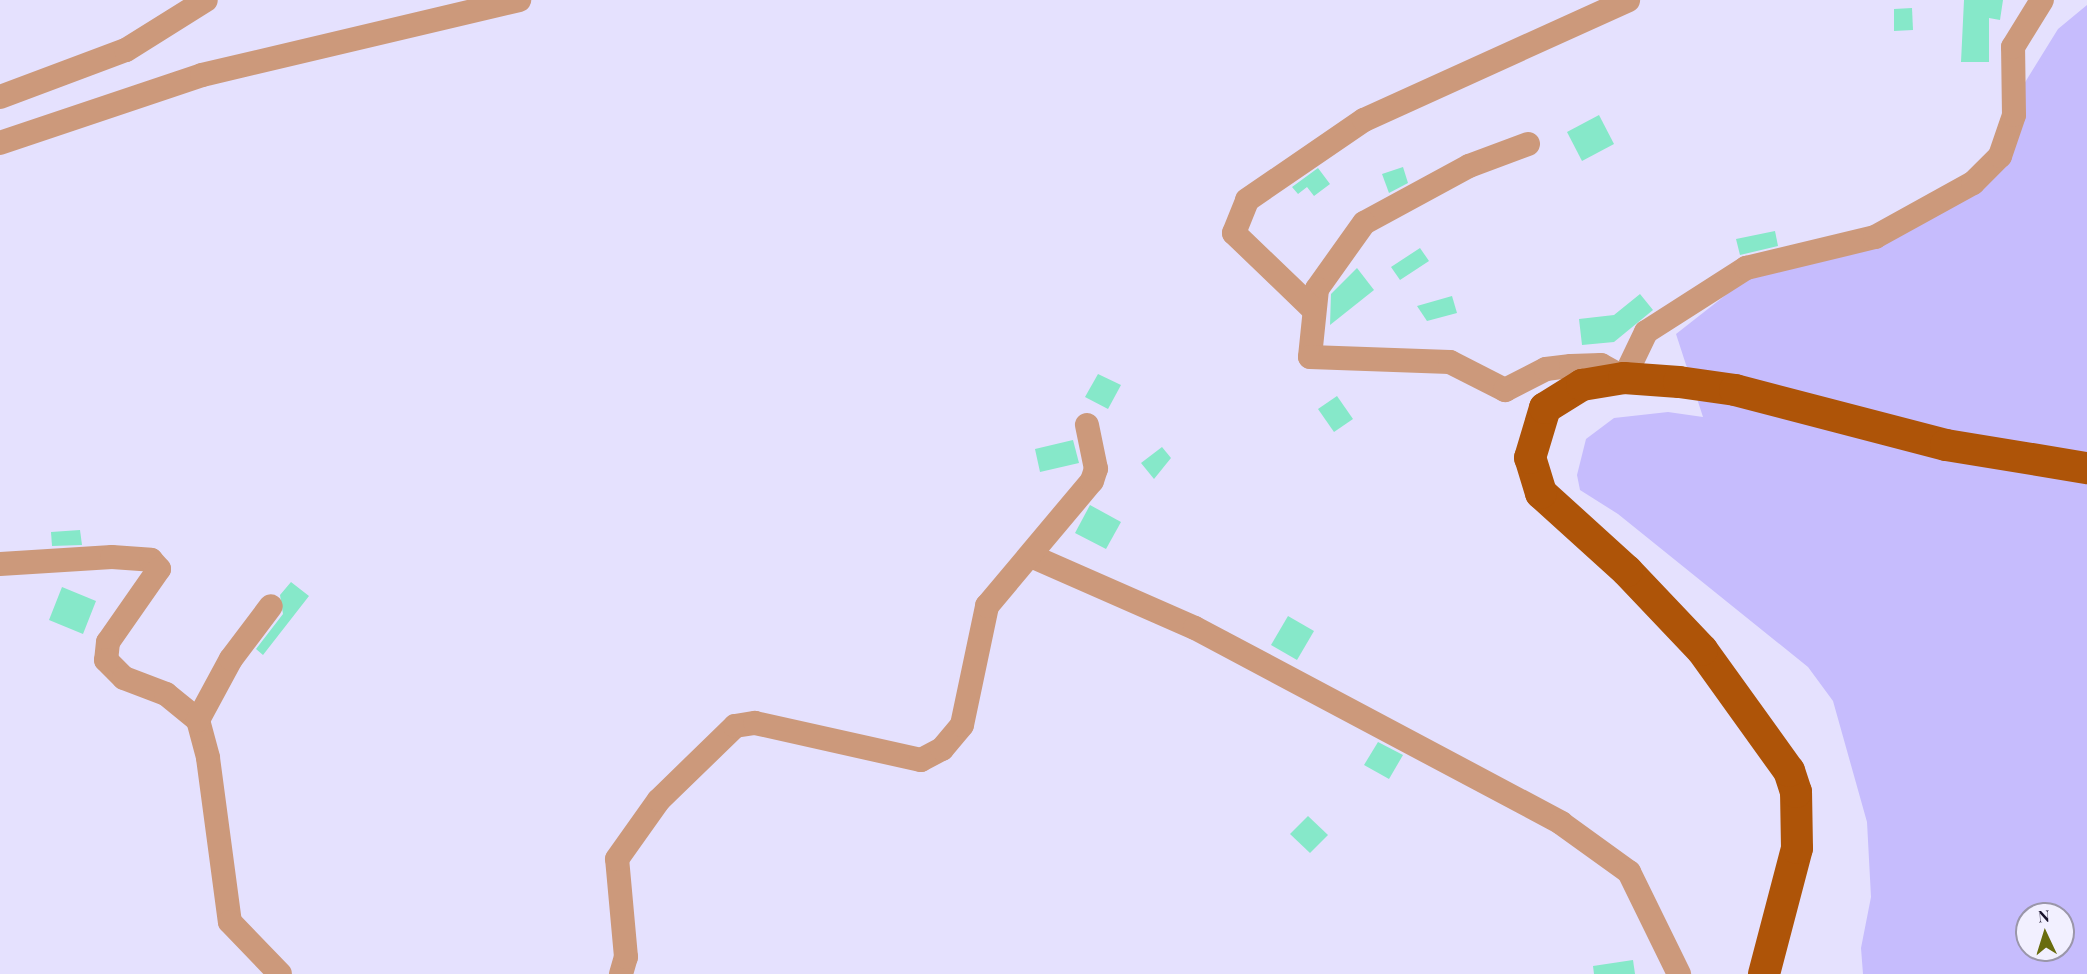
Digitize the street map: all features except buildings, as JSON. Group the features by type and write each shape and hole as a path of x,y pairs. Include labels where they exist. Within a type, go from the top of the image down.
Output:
{"main road":[{"path":"1764,974 1797,848 1796,792 1789,771 1701,650 1627,571 1541,493 1531,470 1532,438 1545,408 1582,385 1624,378 1735,390 1946,445 2087,468"},
{"path":"1781,974 1813,844 1812,792 1804,768 1744,671 1548,472 1546,442 1554,424 1579,400 1650,392 1760,411 2000,476 2087,485"}],"street":[{"path":"0,97 126,50 206,0"},
{"path":"0,143 202,75 519,0"},
{"path":"1314,310 1234,232 1247,200 1364,120 1628,0"},
{"path":"1528,144 1468,166 1364,223 1330,264 1314,310 1310,357 1450,362 1504,390 1546,369 1571,366 1601,365 1624,378 1646,332 1746,268 1875,237 1973,183 2000,156 2013,115 2013,47 2042,0"},
{"path":"621,974 627,957 617,859 659,800 735,726 755,723 921,760 942,748 962,725 987,606 1092,481 1096,469 1087,425"},
{"path":"1031,556 1195,628 1561,823 1629,872 1679,974"},
{"path":"0,564 59,558 151,560 159,569 108,642 106,660 123,678 166,694 198,720 208,758 230,922 280,974"},
{"path":"198,720 231,659 271,606"}],"shaded area":[{"path":"2087,5 2087,974 1863,974 1861,948 1871,897 1867,822 1833,701 1808,667 1618,514 1580,490 1577,475 1586,439 1614,418 1668,412 1703,417 1676,334 1750,276 1890,238 1996,168 2024,84 2058,29"}]}
